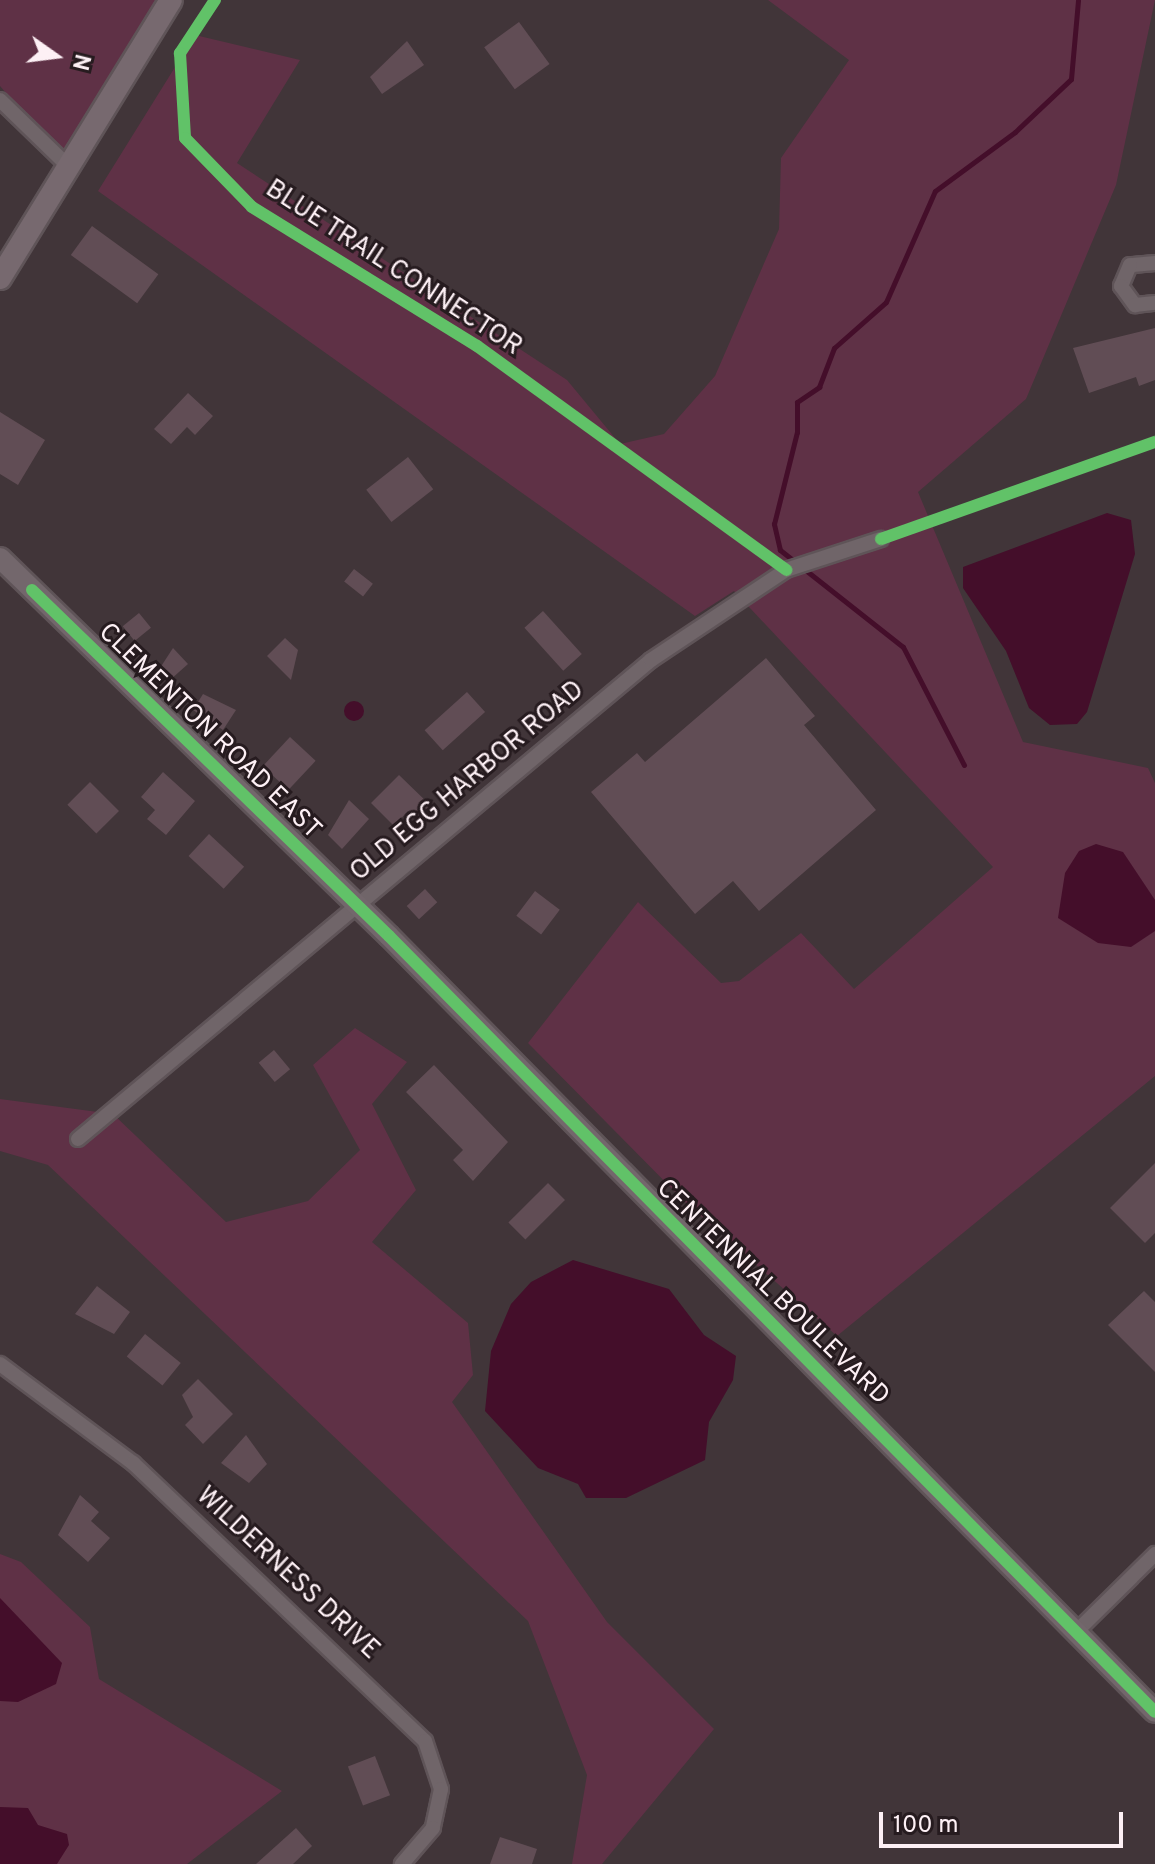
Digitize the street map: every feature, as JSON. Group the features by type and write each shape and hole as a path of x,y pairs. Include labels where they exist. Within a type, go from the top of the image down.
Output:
{"main road":[{"path":"0,278 171,0"},
{"name":"CLEMENTON ROAD EAST","path":"0,558 357,905"},
{"name":"CENTENNIAL BOULEVARD","path":"357,905 1079,1629 1155,1712"}],"street":[{"path":"0,100 67,165"},
{"path":"1155,263 1130,265 1121,286 1135,305 1155,303"},
{"name":"OLD EGG HARBOR ROAD","path":"78,1139 357,905 720,610 786,570 881,539"},
{"name":"WILDERNESS DRIVE","path":"0,1364 133,1463 425,1741 441,1789 433,1828 402,1864"},
{"path":"1079,1629 1155,1554"}],"shaded area":[{"path":"0,0 177,0 67,165 0,86"},
{"path":"768,0 1155,0 1116,185 1026,399 918,492 1023,742 1148,768 1155,783 1155,1076 837,1336 685,1202 528,1043 638,902 721,983 739,981 801,933 854,989 993,867 734,591 695,616 98,191 195,35 300,60 237,163 567,380 620,444 664,434 715,376 779,229 781,158 849,60"},
{"path":"1107,513 1131,520 1135,554 1087,712 1077,724 1050,725 1029,708 1006,651 963,588 963,567"},
{"path":"354,701 361,704 364,711 361,718 354,721 347,718 344,711 347,704"},
{"path":"1096,844 1123,852 1155,900 1155,931 1131,947 1098,943 1058,918 1065,873 1079,851"},
{"path":"355,1028 407,1062 372,1104 416,1190 372,1242 468,1323 473,1375 452,1402 607,1622 714,1729 602,1864 572,1864 587,1775 528,1621 48,1165 0,1151 0,1099 113,1114 226,1222 308,1201 360,1150 313,1065"},
{"path":"573,1260 669,1289 704,1335 736,1356 733,1380 709,1422 705,1460 626,1498 586,1498 578,1484 538,1468 485,1411 491,1351 511,1304 531,1282"},
{"path":"0,1554 21,1562 90,1627 99,1679 282,1791 187,1864 56,1864 0,1816"},
{"path":"0,1598 62,1663 56,1684 18,1702 0,1701"},
{"path":"0,1807 28,1808 38,1825 67,1834 69,1845 57,1864 0,1864"}],"building":[{"path":"519,22 550,64 515,89 484,47"},
{"path":"407,41 424,65 382,94 370,77"},
{"path":"92,226 158,274 137,303 71,255"},
{"path":"1155,328 1155,380 1139,386 1136,377 1089,393 1073,348"},
{"path":"188,393 213,416 195,435 187,427 171,444 154,429"},
{"path":"0,412 45,440 18,485 0,474"},
{"path":"408,457 433,489 391,522 366,490"},
{"path":"354,569 373,584 363,596 344,582"},
{"path":"543,611 582,654 563,671 524,628"},
{"path":"139,613 151,628 135,641 123,626"},
{"path":"285,638 298,650 291,680 267,656"},
{"path":"173,648 188,664 170,680 160,668"},
{"path":"766,658 815,716 804,725 876,810 759,911 733,881 695,914 591,792 637,753 645,762"},
{"path":"467,692 485,712 443,750 425,730"},
{"path":"203,694 236,710 223,730 193,710"},
{"path":"290,737 316,761 288,790 263,766"},
{"path":"163,772 195,801 166,835 147,819 155,810 141,797"},
{"path":"399,775 430,805 417,819 408,811 394,826 371,803"},
{"path":"90,782 119,811 96,834 67,805"},
{"path":"349,800 369,819 342,849 328,835"},
{"path":"209,834 244,867 224,889 189,856"},
{"path":"425,889 437,902 419,919 407,906"},
{"path":"535,891 560,910 541,934 516,916"},
{"path":"274,1050 290,1069 275,1082 259,1063"},
{"path":"434,1065 508,1142 473,1181 453,1160 463,1150 406,1092"},
{"path":"1155,1163 1155,1233 1145,1243 1110,1208"},
{"path":"548,1183 565,1200 525,1240 508,1223"},
{"path":"97,1286 130,1312 114,1334 75,1314"},
{"path":"1144,1291 1155,1302 1155,1372 1108,1325"},
{"path":"145,1334 181,1363 162,1385 127,1357"},
{"path":"198,1379 233,1414 203,1444 185,1425 193,1417 182,1395"},
{"path":"246,1435 267,1464 249,1483 221,1463"},
{"path":"80,1495 99,1512 91,1521 110,1538 88,1562 58,1535"},
{"path":"375,1756 390,1795 363,1806 348,1766"},
{"path":"296,1828 312,1846 293,1864 256,1864"},
{"path":"500,1837 537,1849 532,1864 490,1864"}],"waterway":[{"path":"964,765 903,647 780,550 774,524 797,432 797,402 819,387 834,348 886,302 935,191 1015,132 1071,79 1078,0"}],"cycle path":[{"name":"BLUE TRAIL CONNECTOR","path":"215,0 180,53 185,138 252,207 477,346 786,570"},
{"path":"881,539 1155,442"},
{"path":"32,590 389,936 1155,1712"}]}
